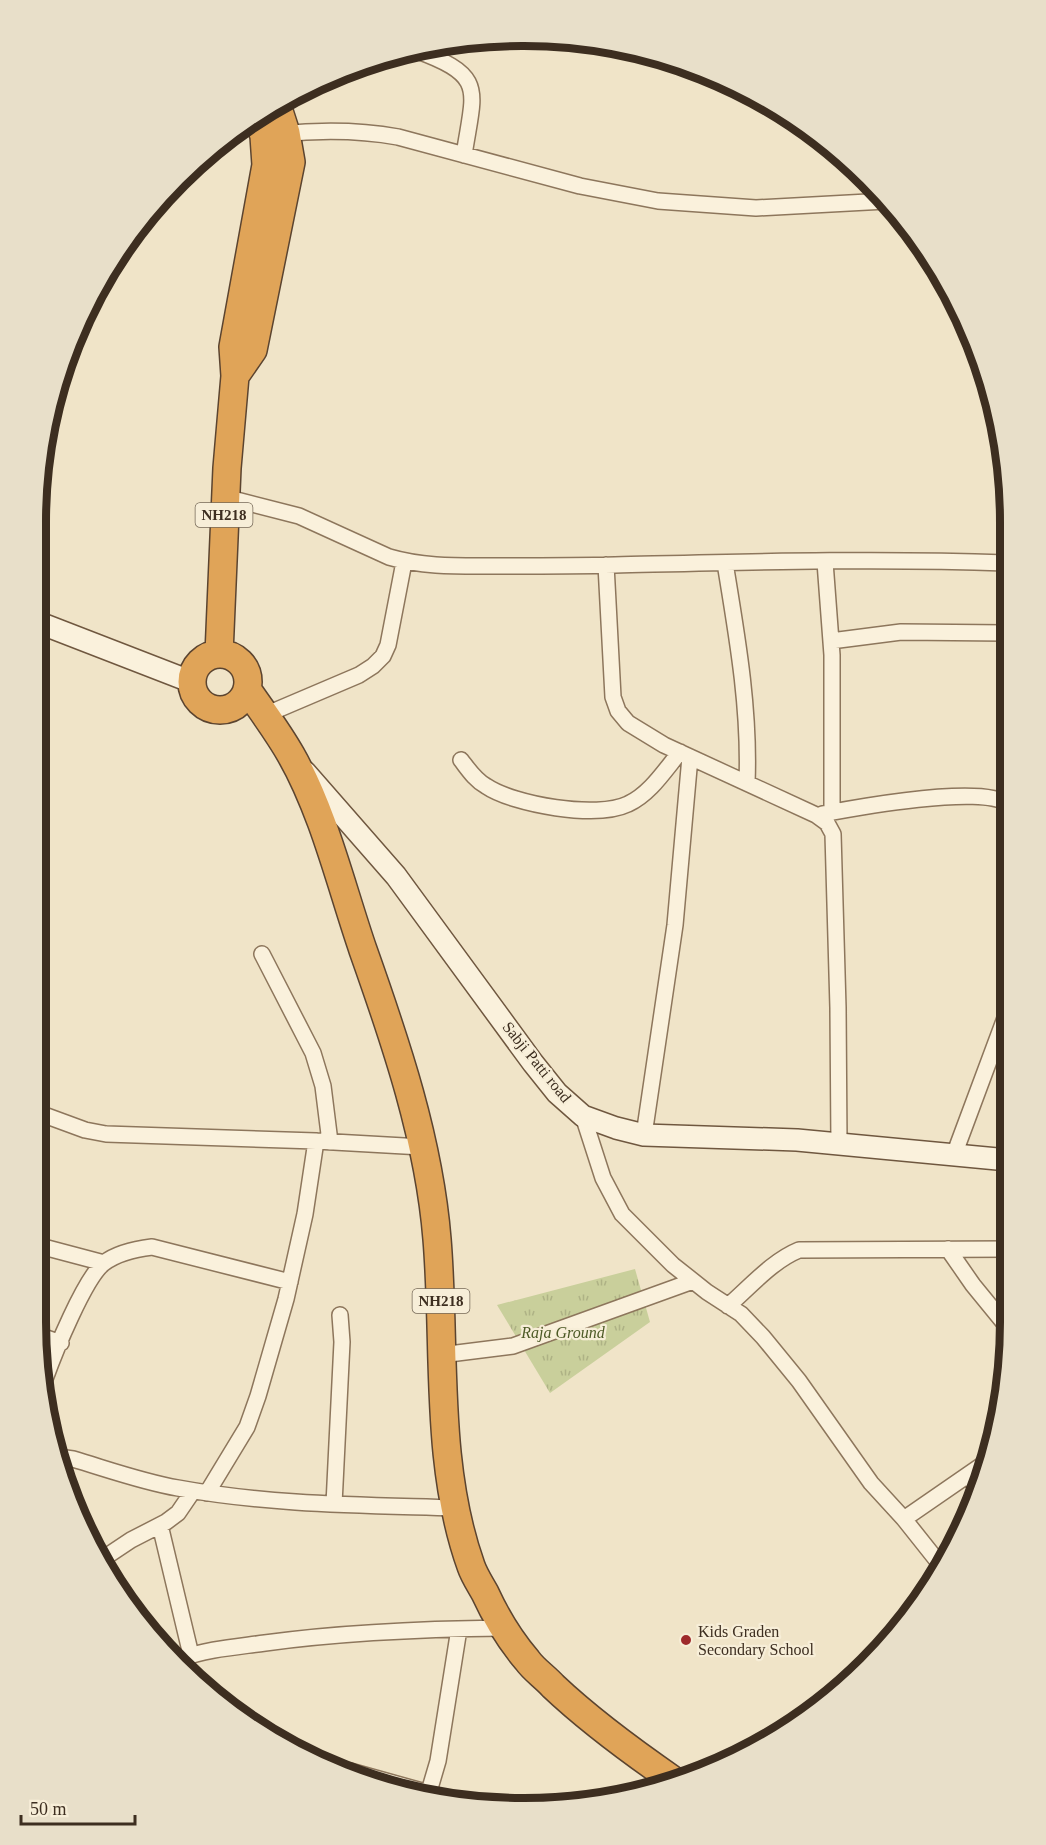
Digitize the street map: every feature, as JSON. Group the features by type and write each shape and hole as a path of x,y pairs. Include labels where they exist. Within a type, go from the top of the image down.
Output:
{"highway":[{"name":"NH218","path":"270,129 279,163 270,214 233,347 235,376 225,497 219,654 236,658 242,664 247,672 247,689 292,757 324,832 402,1066 422,1147 436,1236 448,1453 455,1508 471,1567 497,1618 528,1662 567,1699 621,1743 667,1776"},
{"path":"219,654 208,656 194,671 192,682 199,700 207,707 217,710 226,709 236,705 243,698 247,689"}],"main road":[{"path":"46,625 192,682"},
{"name":"Sabji Patti road","path":"292,757 396,876 533,1063 557,1093 583,1116 644,1135 797,1140 1000,1159"}],"street":[{"path":"430,56 447,63 467,77 471,86 472,98 464,155"},
{"path":"270,129 377,134 580,186 658,201 756,208 874,202"},
{"path":"225,497 299,516 389,557 404,562 432,566 725,562 1000,563"},
{"path":"265,715 359,675 374,666 383,656 388,645 404,562"},
{"path":"725,562 746,710 747,783"},
{"path":"825,562 831,641 832,812"},
{"path":"606,565 614,697 618,711 628,723 685,754 816,815 827,823 833,834 839,1144"},
{"path":"831,641 901,632 1000,633"},
{"path":"461,760 475,778 497,793 556,809 614,809 639,798 685,754"},
{"path":"644,1135 675,925 685,754"},
{"path":"816,815 880,804 983,796 1000,799"},
{"path":"108,1556 178,1513 200,1492 247,1427 290,1282 323,1141 323,1086 313,1053 262,954"},
{"path":"954,1155 1000,1031"},
{"path":"46,1116 85,1130 106,1134 323,1141 422,1147"},
{"path":"583,1116 603,1178 622,1214 673,1265 741,1314 782,1358 871,1483 936,1560"},
{"path":"50,1369 94,1272 115,1256 152,1247 290,1282"},
{"path":"46,1248 104,1263"},
{"path":"948,1249 1000,1318"},
{"path":"728,1306 776,1264 789,1254 799,1251 1000,1249"},
{"path":"441,1355 513,1346 693,1281"},
{"path":"334,1504 342,1342 340,1315"},
{"path":"47,1338 61,1342"},
{"path":"67,1458 176,1488 200,1492 301,1503 455,1508"},
{"path":"904,1519 976,1470"},
{"path":"968,1475 972,1480"},
{"path":"160,1525 185,1657 281,1641 386,1630 504,1628"},
{"path":"430,1789 438,1761 459,1629"}],"green space":[{"name":"Raja Ground","path":"635,1269 650,1322 550,1393 497,1305"}],"place":[{"name":"Kids Graden Secondary School","path":"686,1640"}]}
